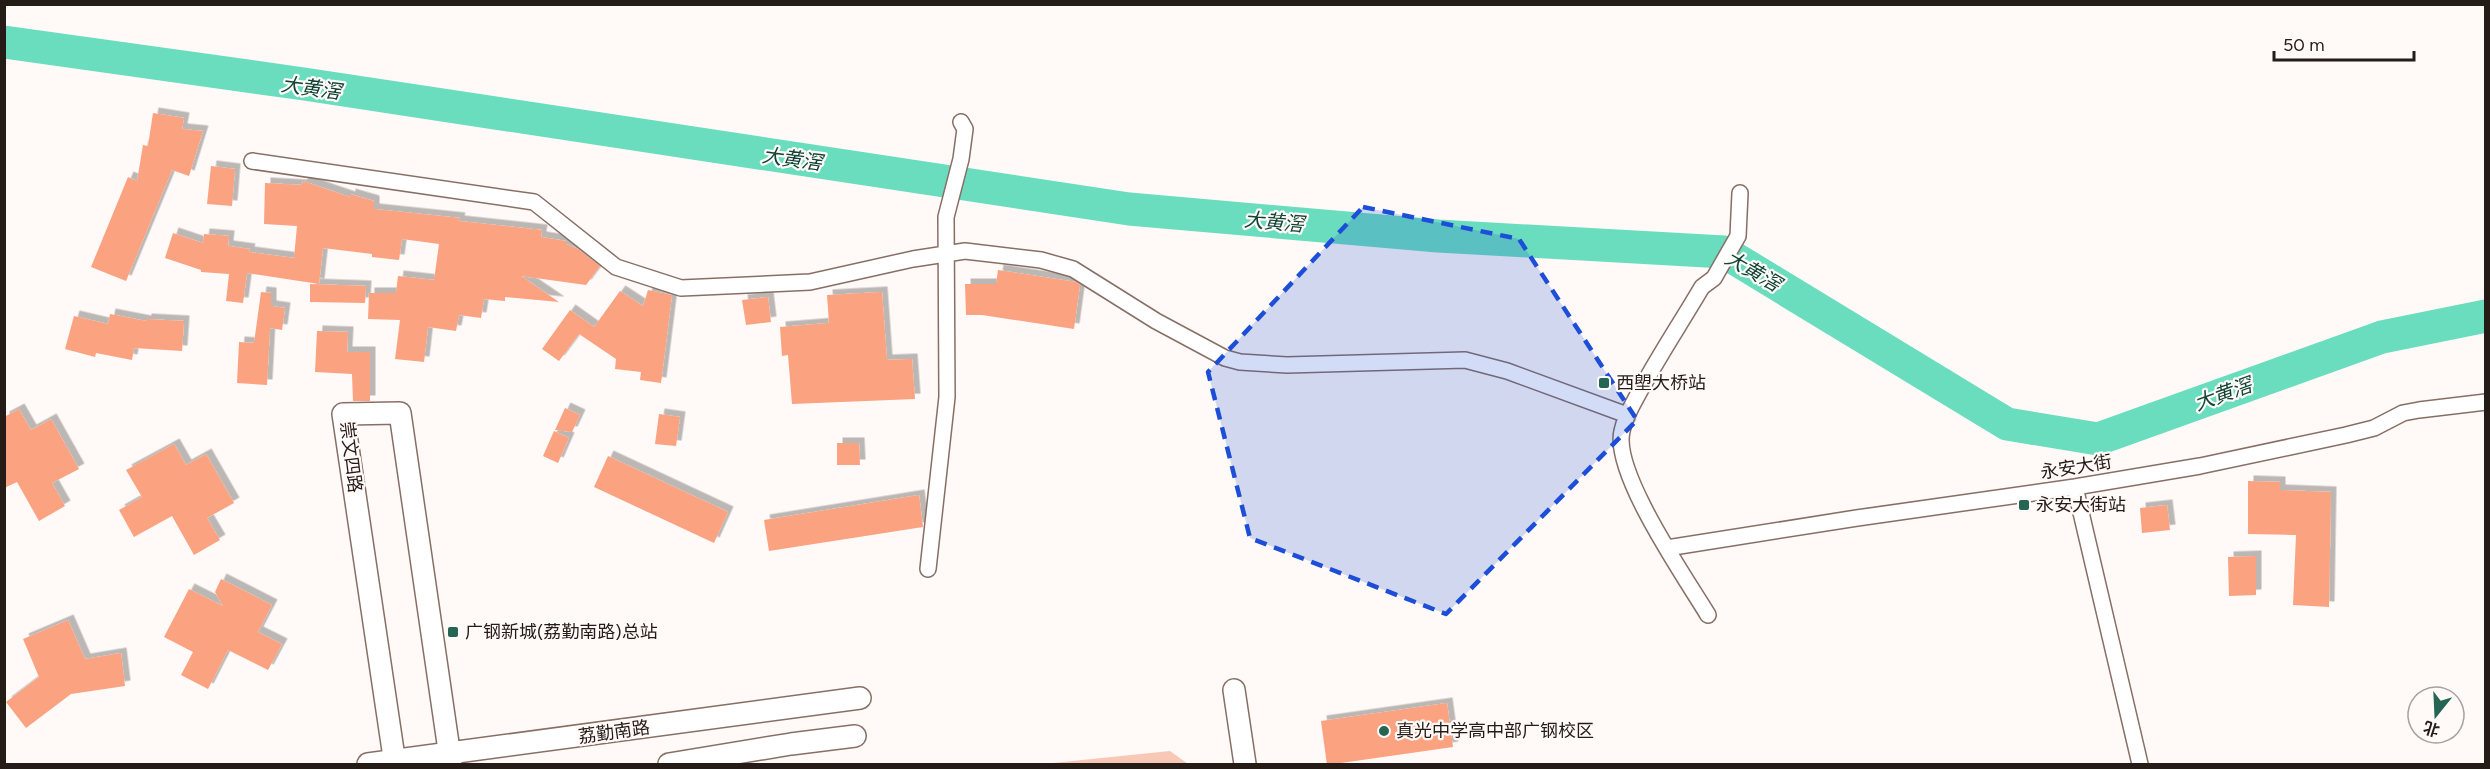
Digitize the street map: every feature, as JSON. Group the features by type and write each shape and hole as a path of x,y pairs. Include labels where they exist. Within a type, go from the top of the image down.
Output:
{"street":[{"path":"928,569 947,397 946,217 961,159 965,129 961,122"},
{"path":"252,161 534,202 616,267 681,288 810,282 946,253 987,253 1059,263 1073,269 1199,346 1240,362 1287,365 1466,360 1507,371 1627,415"},
{"path":"1708,615 1644,506 1622,458 1622,431 1627,415 1702,287 1714,278 1738,236 1740,193"},
{"name":"永安大街","path":"1667,548 2200,466 2374,428 2403,413 2486,402"},
{"name":"崇文四路","path":"395,763 343,414 400,413 450,759"},
{"path":"2075,487 2140,765"},
{"path":"1234,690 1245,765"},
{"name":"荔勤南路","path":"368,765 450,759 860,698"},
{"path":"669,765 791,744 855,736"}],"highlighted area":[{"path":"1363,207 1519,239 1637,420 1446,614 1250,538 1208,372"}],"shaded area":[{"path":"1170,751 1188,764 1043,764"}],"building":[{"path":"153,113 184,118 182,129 203,131 189,176 172,170 126,281 91,267 128,177 137,181 143,145 148,146"},
{"path":"211,166 235,169 232,206 207,204"},
{"path":"303,181 350,197 350,194 374,201 374,209 542,230 541,237 566,241 566,244 578,249 600,266 586,285 521,276 559,302 505,297 505,301 484,299 481,318 459,315 456,331 428,327 424,362 395,359 400,320 368,319 369,293 396,293 398,276 434,280 439,244 402,239 399,260 323,248 319,284 247,273 243,303 226,301 229,274 201,272 201,270 165,258 173,233 203,243 204,234 229,236 228,246 250,249 249,252 294,258 297,226 264,224 265,183 302,185"},
{"path":"998,270 1076,282 1080,285 1074,329 982,315 966,315 965,284 996,284"},
{"path":"310,284 366,286 365,303 310,302"},
{"path":"648,290 672,295 661,383 640,380 641,372 615,369 616,359 579,334 559,361 542,349 570,310 594,327 620,291 643,306"},
{"path":"261,292 271,293 271,306 285,308 282,330 270,328 267,385 237,383 239,342 254,343"},
{"path":"882,292 887,360 912,359 915,399 792,404 788,355 782,356 780,327 829,323 827,295"},
{"path":"768,297 771,322 746,325 742,300"},
{"path":"110,314 146,321 146,319 184,321 182,351 134,348 132,360 96,353 95,357 65,349 74,316 108,324"},
{"path":"317,331 348,332 347,352 370,352 370,401 353,401 352,374 315,372"},
{"path":"565,408 580,415 572,432 555,430"},
{"path":"19,409 31,430 51,419 79,469 52,483 65,506 39,521 17,482 4,488 4,417"},
{"path":"659,414 680,417 676,446 655,444"},
{"path":"554,431 569,438 558,463 543,456"},
{"path":"837,443 859,443 860,465 837,465"},
{"path":"174,444 186,465 206,454 234,503 207,518 220,540 194,555 172,516 134,537 119,510 142,497 126,470"},
{"path":"608,456 728,512 714,543 594,487"},
{"path":"2248,481 2280,482 2280,490 2331,492 2329,607 2293,605 2296,535 2248,534"},
{"path":"919,495 923,527 769,551 764,520"},
{"path":"2167,505 2170,530 2142,533 2140,508"},
{"path":"2256,556 2256,595 2229,596 2228,557"},
{"path":"221,579 272,605 258,632 282,644 268,670 228,650 208,689 181,675 193,652 164,637 189,589 223,606 215,592"},
{"path":"68,620 85,659 121,653 125,686 71,694 26,728 6,702 39,677 23,639"},
{"path":"1447,703 1453,747 1327,765 1321,721"}],"waterway":[{"name":"大黄滘","path":"4,42 304,84 1129,209 1438,236 1724,252 2007,424 2098,439 2382,337 2486,316"}],"place":[{"name":"西塱大桥站","path":"1604,383"},
{"name":"永安大街站","path":"2024,505"},
{"name":"广钢新城(荔勤南路)总站","path":"453,632"},
{"name":"真光中学高中部广钢校区","path":"1384,731"}]}
